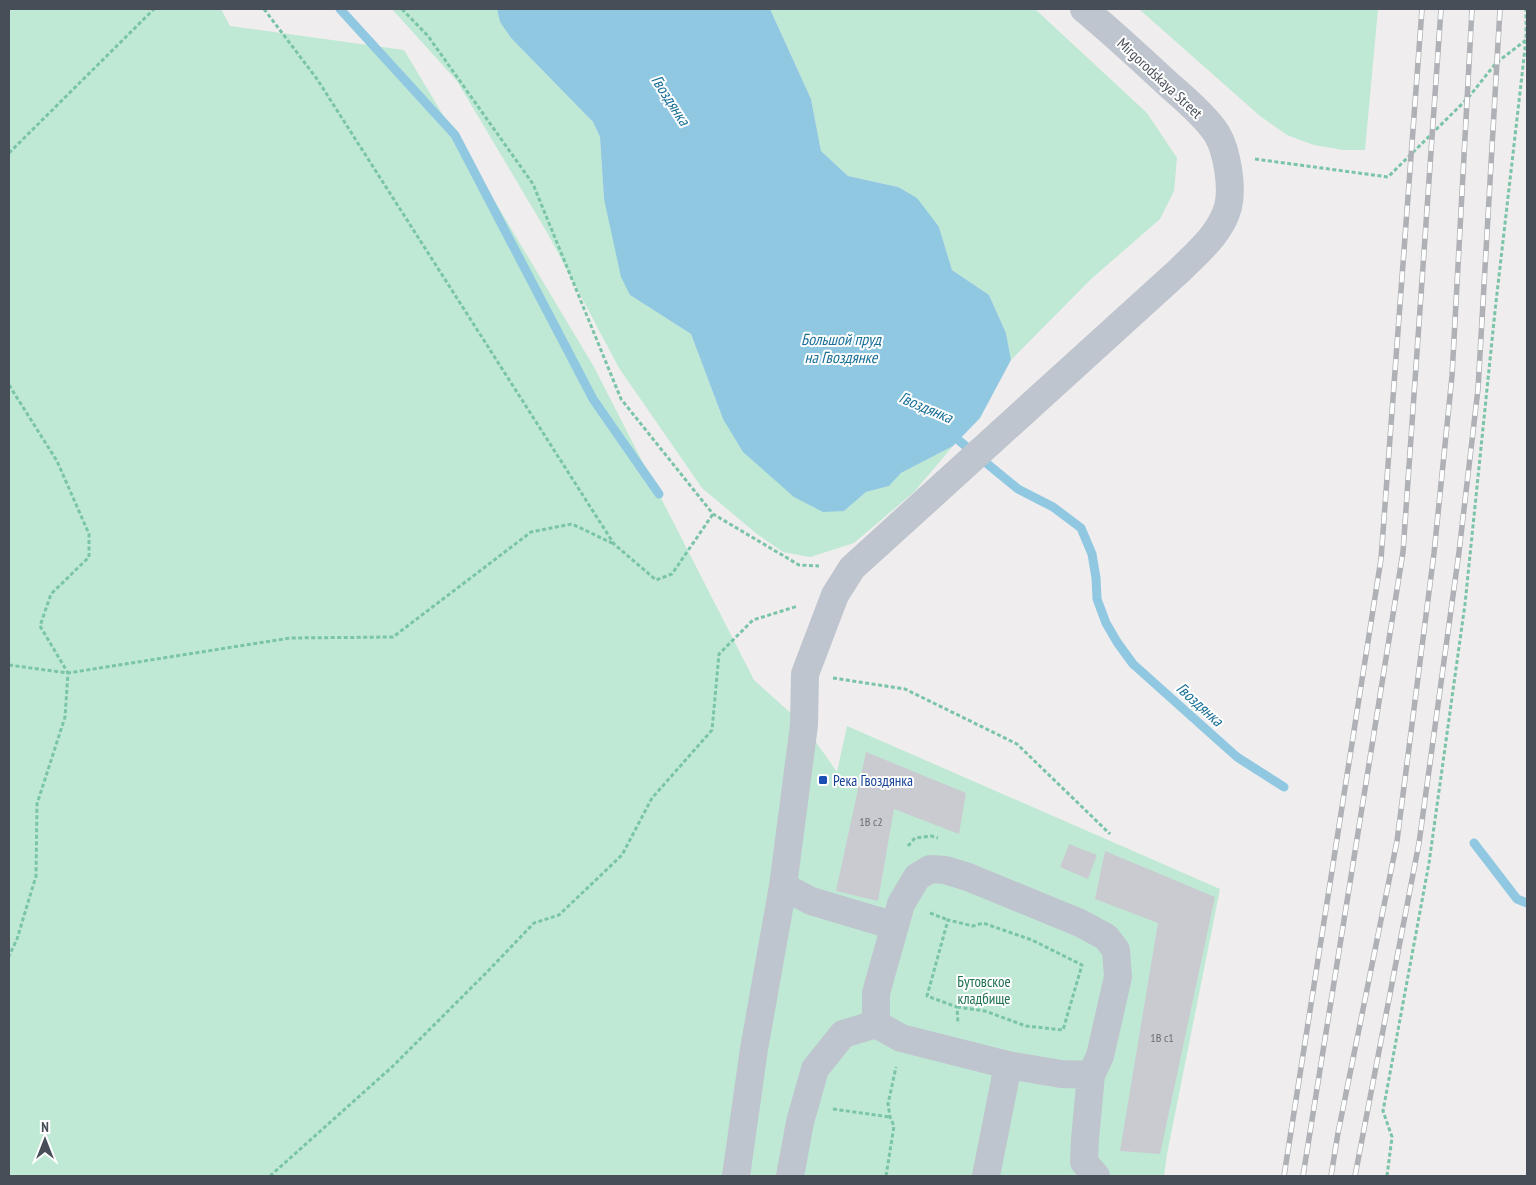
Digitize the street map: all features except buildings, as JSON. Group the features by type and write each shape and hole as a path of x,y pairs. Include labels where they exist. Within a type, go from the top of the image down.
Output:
{"street":[{"name":"Mirgorodskaya Street","path":"736,1176 754,1049 783,886 804,725 805,674 835,595 852,568 1180,270 1220,226 1228,207 1230,183 1225,155 1217,134 1191,105 1084,9"},
{"path":"876,1024 876,993 901,904 917,877 930,869 945,870 968,876 1080,922 1106,937 1116,950 1118,977 1100,1056 1091,1075 1084,1162 1096,1176"},
{"path":"783,886 811,901 895,926"},
{"path":"790,1176 800,1122 815,1069 843,1034 876,1024 900,1038 1008,1065 1061,1074 1091,1075"},
{"path":"986,1176 1008,1065"}],"path":[{"path":"9,153 154,9"},
{"path":"264,9 317,80 614,544"},
{"path":"402,9 428,36 532,184 621,399 713,514 799,565 852,568"},
{"path":"1387,1176 1392,1138 1383,1111 1429,863 1465,604 1495,311 1526,40 1526,9"},
{"path":"1225,155 1388,177 1468,98 1496,63 1526,40"},
{"path":"9,385 57,461 89,534 89,557 51,594 40,626 68,673 65,717 37,804 36,876 17,939 9,956"},
{"path":"9,664 68,673 290,638 393,637 530,532 572,524 614,544 656,580 672,574 713,514"},
{"path":"270,1176 392,1067 534,922 559,915 622,855 652,798 712,730 719,654 753,620 835,595"},
{"path":"805,674 904,689 1017,744 1110,834"},
{"path":"906,848 915,838 931,836 940,838"},
{"path":"948,920 973,926 983,923 1032,940 1082,965 1063,1030 1026,1026 984,1010 957,1007 928,996 948,920"},
{"path":"957,1007 959,1053"},
{"path":"886,1176 894,1126 888,1104 897,1062"},
{"path":"827,1108 890,1117"}],"green space":[{"name":"Бутовское кладбище","path":"9,9 221,9 230,26 404,50 594,367 754,680 804,725 837,772 847,726 1220,889 1164,1176 9,1176"},
{"path":"392,9 497,9 500,22 511,38 593,122 600,137 604,199 630,295 691,334 723,419 844,511 866,492 889,486 901,473 953,446 914,492 854,543 810,557 783,552 757,534 702,488 619,368 548,234 457,81"},
{"path":"770,9 1035,9 1147,113 1177,158 1174,191 1160,219 1090,280 1011,360 1006,333 989,295 952,270 939,227 898,187 848,176 821,151 811,99"},
{"path":"1139,9 1378,9 1365,150 1343,150 1314,145 1287,135 1260,116"}],"water":[{"name":"Большой пруд на Гвоздянке","path":"497,9 770,9 811,99 821,151 848,176 898,187 917,198 939,227 952,270 989,295 1006,333 1011,360 980,418 953,446 901,473 889,486 866,492 844,511 823,512 794,497 743,452 723,419 691,334 630,295 621,277 604,199 600,137 593,122 511,38 500,22"}],"waterway":[{"path":"340,9 455,135 593,399 659,494"},
{"name":"Гвоздянка","path":"951,434 1018,489 1053,507 1081,528 1092,554 1097,599 1106,623 1133,664 1237,757 1284,787"},
{"name":"Гвоздянка","path":"1474,843 1517,899 1527,903"}],"railway":[{"path":"1284,1176 1381,559 1422,9"},
{"path":"1303,1176 1403,552 1441,9"},
{"path":"1331,1176 1397,841 1434,553 1452,376 1472,9"},
{"path":"1355,1176 1419,843 1459,552 1478,389 1500,9"}],"place":[{"name":"Река Гвоздянка","path":"823,780"}]}
